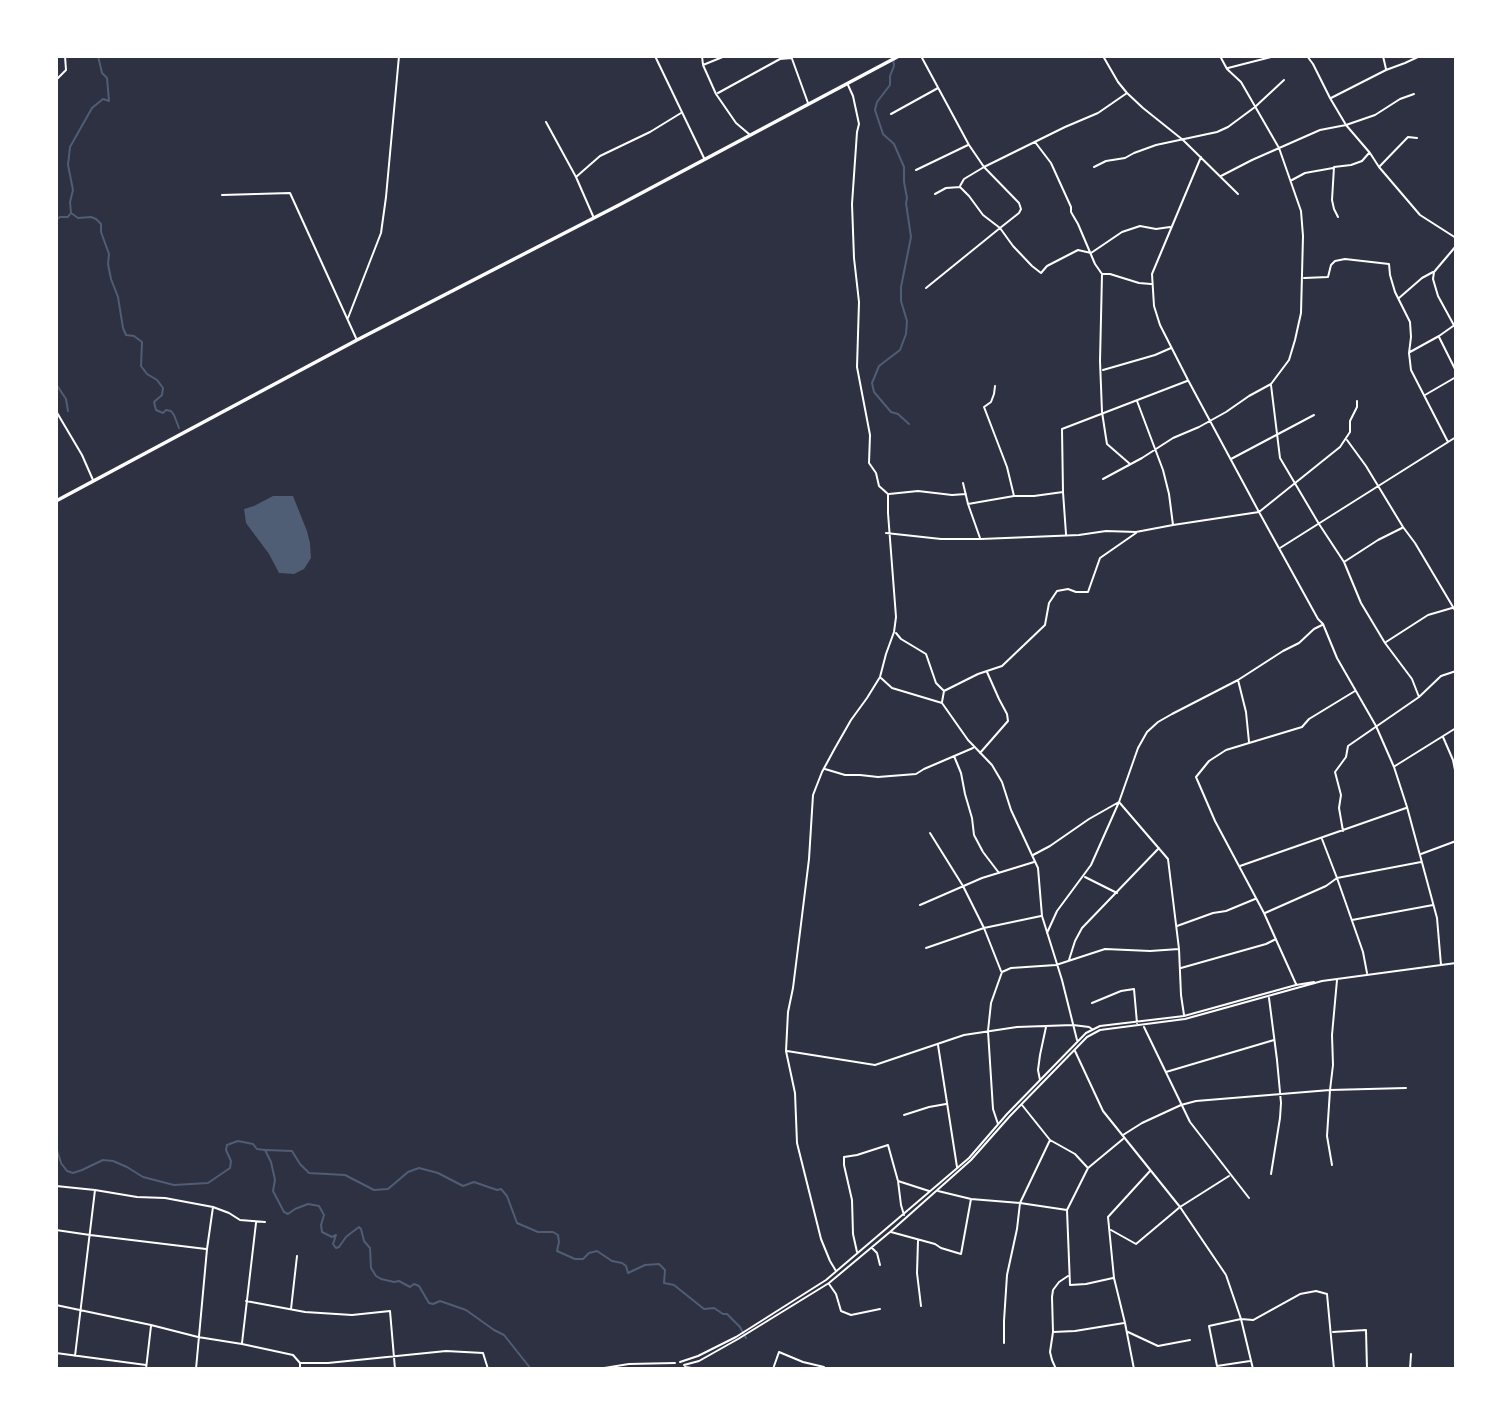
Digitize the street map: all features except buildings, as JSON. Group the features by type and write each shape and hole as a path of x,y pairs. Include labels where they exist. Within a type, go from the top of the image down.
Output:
{"highway":[{"path":"56,501 895,58"}],"street":[{"path":"56,80 66,70 65,56"},
{"path":"348,318 381,233 387,197 399,56"},
{"path":"655,56 705,159"},
{"path":"702,56 702,65 716,94 736,123 749,135"},
{"path":"702,65 724,56"},
{"path":"921,56 969,145 984,167 1021,209 926,288"},
{"path":"1103,56 1127,93 1183,140 1238,194"},
{"path":"1103,479 1271,384 1289,360 1295,340 1301,313 1301,211 1279,148 1241,82 1227,69 1220,56"},
{"path":"1227,69 1262,57 1275,56"},
{"path":"1307,56 1346,125 1379,167 1420,215 1456,237"},
{"path":"1382,56 1386,70"},
{"path":"1330,98 1420,56"},
{"path":"716,94 780,59 792,57 808,103"},
{"path":"1094,167 1156,145 1217,132 1228,127 1284,80"},
{"path":"836,1271 821,1239 797,1143 795,1093 786,1051 788,1012 809,859 813,795 851,720 880,677 896,617 888,533 888,494 879,486 876,473 869,463 870,435 857,367 859,303 852,204 859,124 853,96 847,84"},
{"path":"891,114 939,88"},
{"path":"960,187 964,179 984,167 1098,113 1127,93"},
{"path":"1221,176 1320,130 1375,116 1414,93"},
{"path":"576,177 600,156 650,132 681,113"},
{"path":"546,122 594,217"},
{"path":"1379,167 1408,137 1417,138"},
{"path":"1035,142 1051,163 1070,212 1102,274 1102,412 1107,444 1130,465"},
{"path":"916,170 969,145"},
{"path":"1292,180 1304,173 1351,165 1362,161 1370,153"},
{"path":"1201,157 1152,274 1154,306 1160,325 1188,380 1258,512 1323,624 1337,657 1376,726 1394,767 1434,905 1441,965"},
{"path":"1334,167 1332,200 1338,217"},
{"path":"935,194 946,188 960,187 983,215 1000,229 1032,267 1041,273 1047,266 1078,250 1091,253 1122,232 1135,227 1171,227"},
{"path":"222,195 290,193 357,340"},
{"path":"1399,298 1422,278 1434,272 1456,246"},
{"path":"1302,278 1328,277 1331,265 1335,261 1345,259 1389,264 1390,275 1410,322 1410,370 1448,442"},
{"path":"1434,272 1433,279 1438,296 1456,329"},
{"path":"1102,274 1152,285"},
{"path":"1409,353 1455,325"},
{"path":"1438,336 1456,371"},
{"path":"1101,370 1172,348"},
{"path":"1424,396 1456,377"},
{"path":"1066,535 1062,429 1188,380"},
{"path":"1271,384 1280,458 1344,562 1361,603 1385,643 1412,679 1419,696"},
{"path":"995,386 991,402 984,407 1007,467 1014,496"},
{"path":"1136,400 1170,494 1173,525"},
{"path":"888,533 941,539 981,539 1106,531 1136,532 1258,512 1340,447 1350,432 1350,421 1357,401"},
{"path":"56,411 82,455 93,481"},
{"path":"1230,459 1314,415"},
{"path":"1279,548 1456,437"},
{"path":"1346,440 1366,466 1456,612"},
{"path":"963,483 981,539"},
{"path":"888,494 918,491 966,494"},
{"path":"968,504 1014,496 1063,492"},
{"path":"1344,562 1403,527"},
{"path":"944,691 978,674 1002,666 1045,625 1049,603 1057,591 1068,589 1088,592 1100,558 1136,532"},
{"path":"1385,643 1428,615 1453,608"},
{"path":"1047,934 1057,911 1084,876 1100,847 1138,748 1147,732 1171,714 1238,680 1299,643 1323,624"},
{"path":"894,632 926,654 936,683 944,691"},
{"path":"980,752 1008,721 987,671"},
{"path":"1343,831 1339,808 1341,795 1335,772 1346,757 1348,746 1392,717 1441,676 1456,671"},
{"path":"880,677 892,688 942,703 968,740 992,765 1002,782 1011,810 1035,862 1040,880 1042,916 1079,1044"},
{"path":"1238,680 1246,712 1249,743"},
{"path":"942,703 944,691"},
{"path":"1296,985 1264,913 1215,821 1196,777 1209,761 1226,750 1302,727 1309,719 1355,691"},
{"path":"1394,767 1456,727"},
{"path":"1443,736 1456,775"},
{"path":"824,769 845,775 878,777 916,774 974,747"},
{"path":"954,755 961,773 974,835 999,873"},
{"path":"1119,802 1168,859 1177,926 1184,1016"},
{"path":"1032,855 1119,802"},
{"path":"1240,866 1407,807"},
{"path":"929,833 963,886 1002,972 991,1003 988,1031 993,1109 998,1125"},
{"path":"1321,838 1363,952 1367,975"},
{"path":"1420,854 1456,841"},
{"path":"1069,961 1074,942 1082,929 1159,848"},
{"path":"920,905 963,886 1035,862"},
{"path":"1264,913 1326,886 1337,878 1421,862"},
{"path":"1084,876 1116,893"},
{"path":"1177,926 1226,911 1256,898"},
{"path":"1351,920 1434,905"},
{"path":"926,948 984,928 1042,916"},
{"path":"1180,968 1276,939"},
{"path":"1002,972 1011,968 1056,965 1105,949 1179,949"},
{"path":"598,1369 629,1364 675,1363 698,1356 744,1334 826,1280 969,1158 1077,1040 1093,1029 1184,1016 1296,985 1456,963"},
{"path":"1332,1165 1327,1136 1338,979"},
{"path":"684,1367 699,1361 829,1283 971,1160 1087,1037 1100,1030 1185,1019 1322,981"},
{"path":"1092,1003 1121,991 1134,989 1137,1023"},
{"path":"1269,996 1280,1094 1280,1118 1271,1174"},
{"path":"786,1051 875,1065 937,1043 988,1031 1073,1025 1093,1029"},
{"path":"1040,1081 1038,1070 1046,1026"},
{"path":"1144,1026 1190,1122 1249,1198"},
{"path":"1166,1072 1275,1040"},
{"path":"937,1043 958,1168"},
{"path":"1074,1050 1103,1111 1180,1207 1226,1275 1241,1319 1253,1369"},
{"path":"1114,1278 1070,1285 1067,1210 1088,1168 1142,1123 1196,1101 1330,1090 1406,1088"},
{"path":"904,1115 947,1104"},
{"path":"1022,1105 1050,1140 1075,1154 1088,1168"},
{"path":"1004,1343 1007,1275 1020,1203 1050,1140"},
{"path":"858,1253 853,1234 852,1200 844,1157 888,1145 904,1215"},
{"path":"1134,1369 1114,1278 1108,1217 1150,1170"},
{"path":"1110,1230 1136,1244 1180,1207 1231,1175"},
{"path":"898,1181 930,1192"},
{"path":"56,1186 165,1198 213,1207 240,1220 265,1222"},
{"path":"75,1356 95,1190"},
{"path":"937,1191 971,1199 1067,1210"},
{"path":"890,1232 961,1254 971,1199"},
{"path":"196,1369 213,1207"},
{"path":"242,1344 256,1222"},
{"path":"56,1230 207,1249"},
{"path":"918,1240 917,1273 922,1306"},
{"path":"871,1247 877,1253 880,1265"},
{"path":"291,1310 297,1256"},
{"path":"1056,1369 1050,1352 1053,1332 1052,1297 1059,1282 1069,1275"},
{"path":"829,1283 836,1294 841,1311 851,1315 880,1309"},
{"path":"1251,1361 1217,1366 1209,1326 1241,1319 1253,1320 1300,1294 1315,1291 1327,1294 1334,1369"},
{"path":"246,1301 291,1310 352,1315 390,1311 395,1369"},
{"path":"56,1305 293,1355 300,1363 300,1369"},
{"path":"1053,1332 1125,1323"},
{"path":"145,1369 151,1325"},
{"path":"1331,1332 1367,1330 1367,1369"},
{"path":"1127,1332 1158,1346 1190,1340"},
{"path":"300,1363 328,1363 446,1351 483,1353 488,1369"},
{"path":"773,1369 779,1352 824,1367"},
{"path":"56,1353 146,1365"},
{"path":"1410,1369 1411,1354"},
{"path":"680,1362 684,1367 698,1369"},
{"path":"673,1368 675,1363"}],"water":[{"path":"273,496 293,496 307,531 311,558 304,569 294,574 279,573 269,554 246,523 244,509"}],"waterway":[{"path":"98,56 102,73 107,78 109,101 103,99 92,108 70,147 68,165 73,190 71,213 78,218 91,217 101,224 123,328 126,335 134,336 142,342 141,366 163,388 162,395 154,402 156,410 163,413 166,410 171,411 179,428"},
{"path":"893,56 890,85 877,102 875,110 883,134 894,144 904,167 911,237 901,287 901,301 907,321 900,350 879,366 872,383 874,392 891,412 898,414 909,424"},
{"path":"56,220 70,214"},
{"path":"56,337 56,350"},
{"path":"56,384 66,399 68,411"},
{"path":"56,1147 61,1163 67,1171 73,1173 103,1160 113,1161 143,1177 174,1185 208,1183 230,1168 227,1145 238,1141 253,1144 257,1149 265,1150 271,1162 275,1180 273,1191 284,1212 288,1214 308,1204 319,1206 324,1215 322,1232 332,1237 336,1235 333,1244 336,1248 359,1227 370,1248 371,1268 376,1276 399,1281 410,1287 414,1284 419,1286 429,1303 440,1301 466,1310 504,1335 531,1369"},
{"path":"266,1150 292,1151 309,1173 345,1175 374,1190 388,1189 408,1172 419,1168 438,1173 463,1186 474,1182 501,1189 507,1196 517,1223 538,1232 553,1232 558,1235 557,1251 575,1259 583,1259 589,1253 597,1251 612,1261 622,1263 628,1273 645,1265 659,1264 665,1270 664,1283 674,1285 704,1309 714,1308 727,1314 740,1327 746,1338"}]}
